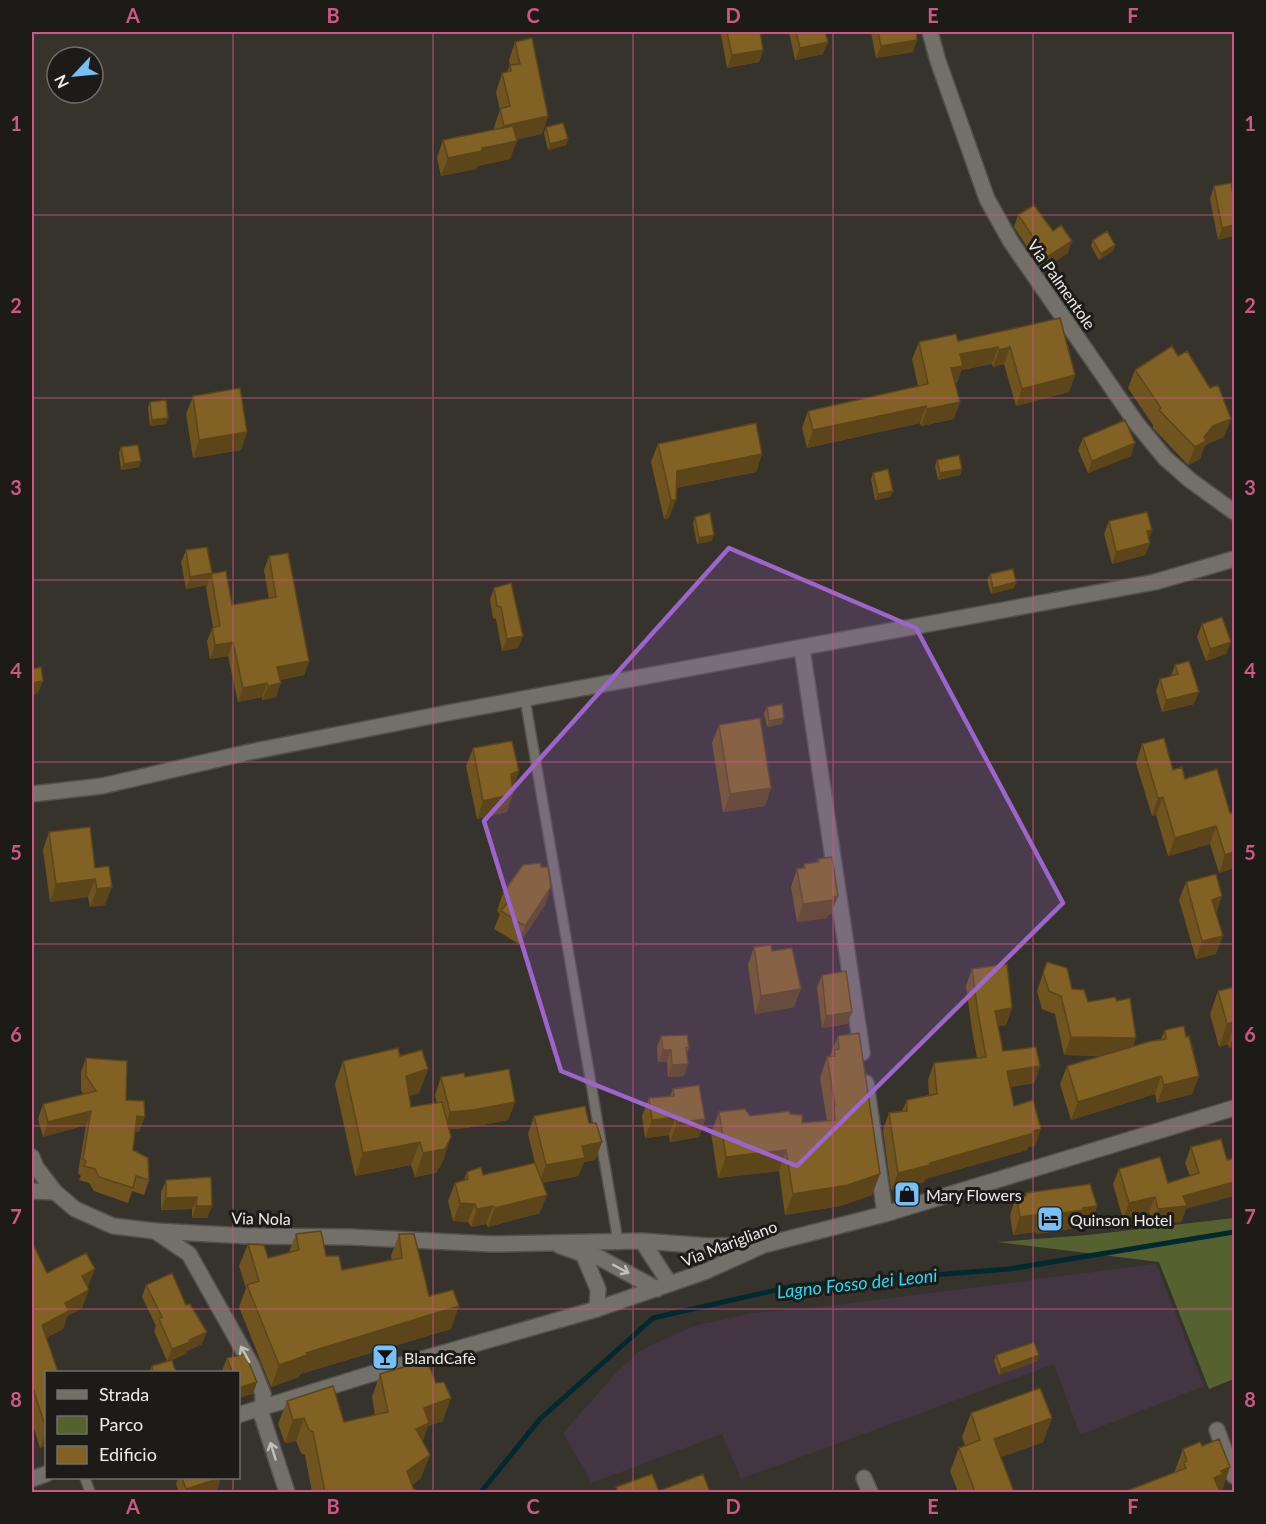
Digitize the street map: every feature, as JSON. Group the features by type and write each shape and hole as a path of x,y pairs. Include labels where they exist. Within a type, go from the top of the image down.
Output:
{"street":[{"name":"Via Palmentole","path":"930,32 987,199 1011,242 1137,424 1165,458 1190,480 1234,512"},
{"path":"32,794 102,786 245,753 1155,582 1234,559"},
{"path":"802,649 885,1214"},
{"name":"Via Marigliano","path":"240,1414 597,1309 704,1272 764,1245 885,1214 1234,1108"},
{"name":"Via Nola","path":"32,1157 36,1167 55,1192 75,1209 113,1226 155,1231 248,1236 351,1237 492,1244 642,1241 709,1246 764,1245"},
{"path":"32,1191 55,1192"},
{"path":"155,1231 189,1254 252,1366 263,1394 261,1408 287,1492"},
{"path":"642,1241 664,1286"},
{"name":"Via Nola","path":"554,1244 598,1257 664,1286"},
{"path":"583,1254 598,1289 597,1309"},
{"path":"1217,1431 1234,1476"}],"lane":[{"path":"525,699 618,1242"}],"highlighted area":[{"path":"729,548 916,628 1063,903 797,1166 561,1071 484,821"}],"shaded area":[{"path":"1156,1264 1204,1386 1080,1435 1054,1364 741,1479 722,1434 592,1483 563,1433 617,1372 641,1350 694,1326 753,1313 838,1305"}],"green space":[{"path":"1234,1218 1234,1379 1209,1389 1159,1262 997,1242 1088,1235"}],"building":[{"path":"727,32 760,32 763,50 732,55"},
{"path":"796,32 825,32 828,42 800,48"},
{"path":"878,32 916,32 917,40 881,46"},
{"path":"532,38 548,116 504,126 500,109 510,106 502,73 511,71 510,65 520,64 515,42"},
{"path":"563,123 568,139 550,144 546,127"},
{"path":"513,126 517,141 448,158 443,140"},
{"path":"1231,183 1234,225 1222,228 1214,186"},
{"path":"1034,205 1053,231 1061,225 1072,241 1047,257 1018,215"},
{"path":"1107,231 1115,245 1101,254 1093,240"},
{"path":"1060,318 1075,375 1022,389 1010,347 960,354 963,366 951,368 960,402 927,409 926,406 813,430 808,411 928,384 919,342 956,334 958,341"},
{"path":"1172,346 1178,356 1187,351 1210,388 1218,385 1231,419 1213,426 1204,437 1206,441 1195,447 1159,410 1161,408 1135,370"},
{"path":"240,388 247,432 199,440 193,396"},
{"path":"166,400 168,418 152,420 150,402"},
{"path":"1125,420 1135,443 1092,461 1083,438"},
{"path":"756,423 762,454 677,471 676,500 671,500 658,444"},
{"path":"138,445 141,461 124,464 121,447"},
{"path":"959,455 962,469 940,473 937,460"},
{"path":"888,469 893,491 878,494 873,473"},
{"path":"1147,512 1152,530 1147,531 1150,543 1116,552 1109,521"},
{"path":"710,513 714,535 699,538 695,517"},
{"path":"207,547 212,573 190,577 186,550"},
{"path":"288,553 309,661 277,667 281,683 268,686 267,683 243,688 233,642 215,645 212,628 220,626 211,574 226,571 232,605 276,597 269,556"},
{"path":"1013,569 1016,582 993,588 990,574"},
{"path":"511,583 523,636 507,639 501,607 497,606 494,588"},
{"path":"1222,617 1231,642 1210,649 1202,624"},
{"path":"1189,661 1199,692 1166,700 1160,679 1178,674 1175,665"},
{"path":"41,667 43,681 32,683 32,669"},
{"path":"782,704 784,718 769,721 767,707"},
{"path":"760,718 771,788 730,794 719,725"},
{"path":"1164,738 1173,770 1182,767 1185,779 1217,769 1230,813 1234,812 1234,852 1225,855 1216,826 1175,838 1163,797 1158,798 1142,744"},
{"path":"512,741 519,771 511,774 513,794 483,801 473,748"},
{"path":"90,827 95,868 109,866 112,887 97,889 95,879 56,884 49,832"},
{"path":"832,857 838,896 833,897 833,900 803,904 797,869 805,868 804,864 819,862 818,859"},
{"path":"540,863 541,867 548,867 551,887 525,926 501,911 510,899 503,893 523,865"},
{"path":"1216,874 1222,896 1212,900 1223,936 1202,941 1186,882"},
{"path":"771,945 772,951 792,948 801,989 761,996 754,947"},
{"path":"1047,962 1067,968 1072,989 1084,990 1088,1002 1115,997 1117,1001 1130,998 1136,1038 1071,1037 1061,996 1049,991 1043,973"},
{"path":"1007,964 1012,1008 995,1011 1003,1051 1036,1047 1040,1066 1007,1071 1014,1106 1033,1100 1041,1129 898,1173 889,1113 907,1111 907,1100 937,1094 934,1063 986,1057 972,969"},
{"path":"846,971 852,1012 826,1016 822,975"},
{"path":"1234,987 1234,1022 1227,1024 1218,991"},
{"path":"1184,1026 1186,1037 1189,1036 1199,1076 1164,1085 1161,1076 1078,1102 1067,1066 1151,1041 1166,1039 1165,1030"},
{"path":"859,1033 880,1174 848,1185 793,1194 786,1150 726,1157 719,1112 745,1109 750,1116 790,1111 790,1114 802,1115 802,1123 835,1120 827,1057 835,1056 834,1050 839,1049 838,1036"},
{"path":"687,1035 688,1064 672,1065 671,1050 663,1050 661,1036"},
{"path":"398,1048 400,1056 422,1050 428,1069 406,1076 411,1107 442,1102 451,1137 445,1149 423,1153 420,1142 363,1153 343,1061"},
{"path":"86,1058 127,1061 126,1100 144,1101 145,1117 137,1116 133,1150 148,1158 149,1180 136,1176 133,1188 99,1177 95,1169 84,1166 86,1161 83,1159 91,1111 48,1122 43,1104 96,1091 86,1076"},
{"path":"509,1069 515,1102 450,1112 441,1077 464,1073 465,1077"},
{"path":"699,1085 705,1119 677,1123 676,1117 652,1120 649,1098 674,1096 673,1089"},
{"path":"585,1106 589,1123 596,1123 602,1142 582,1146 585,1158 546,1165 534,1116"},
{"path":"1221,1139 1227,1160 1234,1158 1234,1182 1183,1196 1187,1206 1158,1209 1155,1197 1129,1203 1119,1169 1160,1157 1168,1183 1199,1173 1191,1147"},
{"path":"535,1163 547,1195 495,1208 493,1206 477,1209 475,1204 460,1203 455,1183 468,1179 467,1172 481,1167 483,1175"},
{"path":"211,1177 212,1206 196,1206 197,1197 166,1198 166,1180"},
{"path":"1090,1184 1097,1206 1043,1216 1042,1214 1020,1217 1016,1197 1026,1196 1026,1193"},
{"path":"321,1231 326,1256 339,1256 342,1270 402,1258 399,1234 414,1234 429,1296 453,1290 459,1306 306,1353 307,1355 279,1365 247,1285 259,1281 248,1244 264,1245 268,1258 299,1250 296,1234"},
{"path":"32,1242 47,1273 86,1253 95,1269 82,1276 89,1290 65,1303 69,1311 42,1325 58,1371 45,1371 45,1426 32,1385"},
{"path":"172,1273 186,1305 190,1304 207,1332 172,1349 159,1319 162,1317 146,1285"},
{"path":"1034,1342 1039,1355 1001,1369 996,1355"},
{"path":"245,1354 257,1382 240,1387 240,1371 232,1371 227,1358"},
{"path":"172,1360 176,1371 153,1371 152,1366"},
{"path":"427,1360 436,1383 444,1382 451,1398 424,1408 429,1423 416,1429 430,1455 407,1471 413,1488 418,1492 325,1492 313,1432 309,1430 304,1418 293,1420 287,1401 333,1386 344,1422 388,1412 380,1374"},
{"path":"1040,1388 1052,1418 994,1439 1014,1492 975,1492 959,1448 980,1440 971,1413"},
{"path":"1219,1439 1230,1467 1221,1471 1223,1474 1214,1478 1220,1492 1124,1492 1186,1468 1184,1463 1187,1461 1183,1449 1200,1442 1202,1446"},
{"path":"652,1474 659,1491 703,1474 710,1492 618,1492 616,1487"},
{"path":"182,1479 218,1479 186,1489"}],"waterway":[{"name":"Lagno Fosso dei Leoni","path":"481,1492 540,1419 653,1318 794,1286 1009,1269 1234,1232"}],"place":[{"name":"Mary Flowers","path":"907,1194"},
{"name":"Quinson Hotel","path":"1050,1219"},
{"name":"BlandCafè","path":"385,1357"}]}
